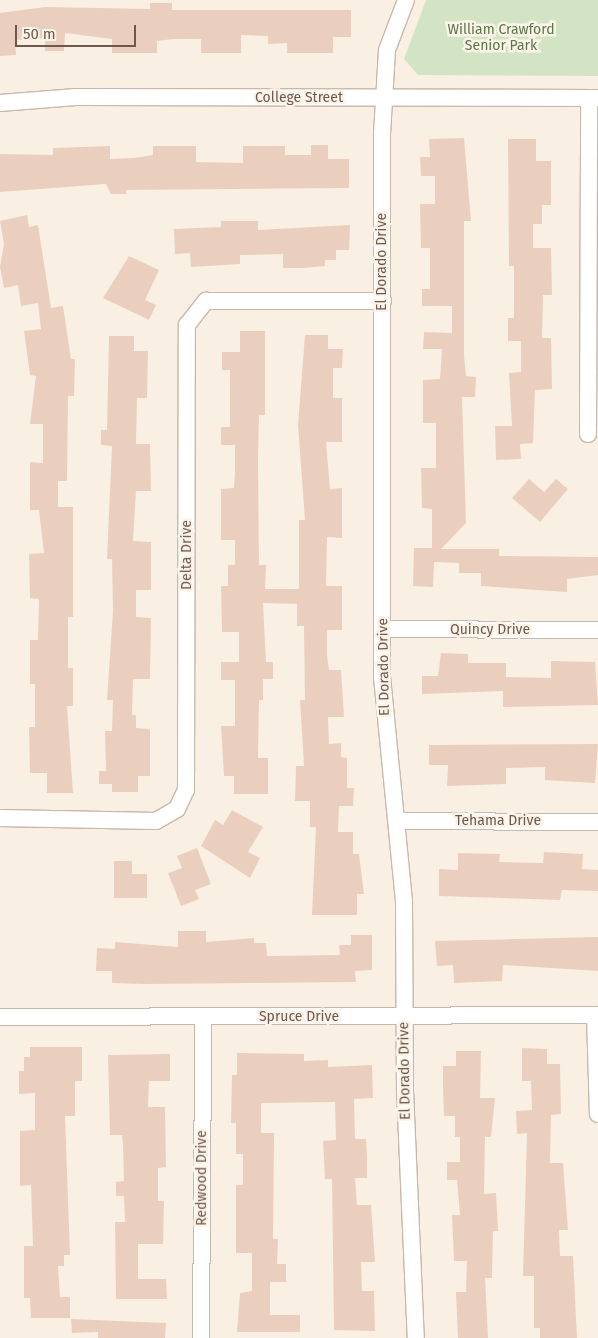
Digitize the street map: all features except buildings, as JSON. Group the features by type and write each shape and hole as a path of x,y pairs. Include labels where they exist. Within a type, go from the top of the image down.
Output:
{"street":[{"name":"El Dorado Drive","path":"406,0 386,50 384,98 382,629 385,726 398,821 416,1338"},
{"name":"College Street","path":"0,103 76,97 593,98"},
{"path":"588,434 593,98"},
{"name":"Delta Drive","path":"0,818 156,822 177,809 186,790 187,325 206,301 383,301"},
{"name":"Quincy Drive","path":"382,629 598,630"},
{"name":"Tehama Drive","path":"398,821 598,822"},
{"path":"597,1015 598,1114"},
{"name":"Spruce Drive","path":"0,1017 404,1018 597,1015"},
{"name":"Redwood Drive","path":"201,1338 203,1017"}],"green space":[{"name":"William Crawford Senior Park","path":"426,0 598,0 598,76 418,75 404,59"}]}
